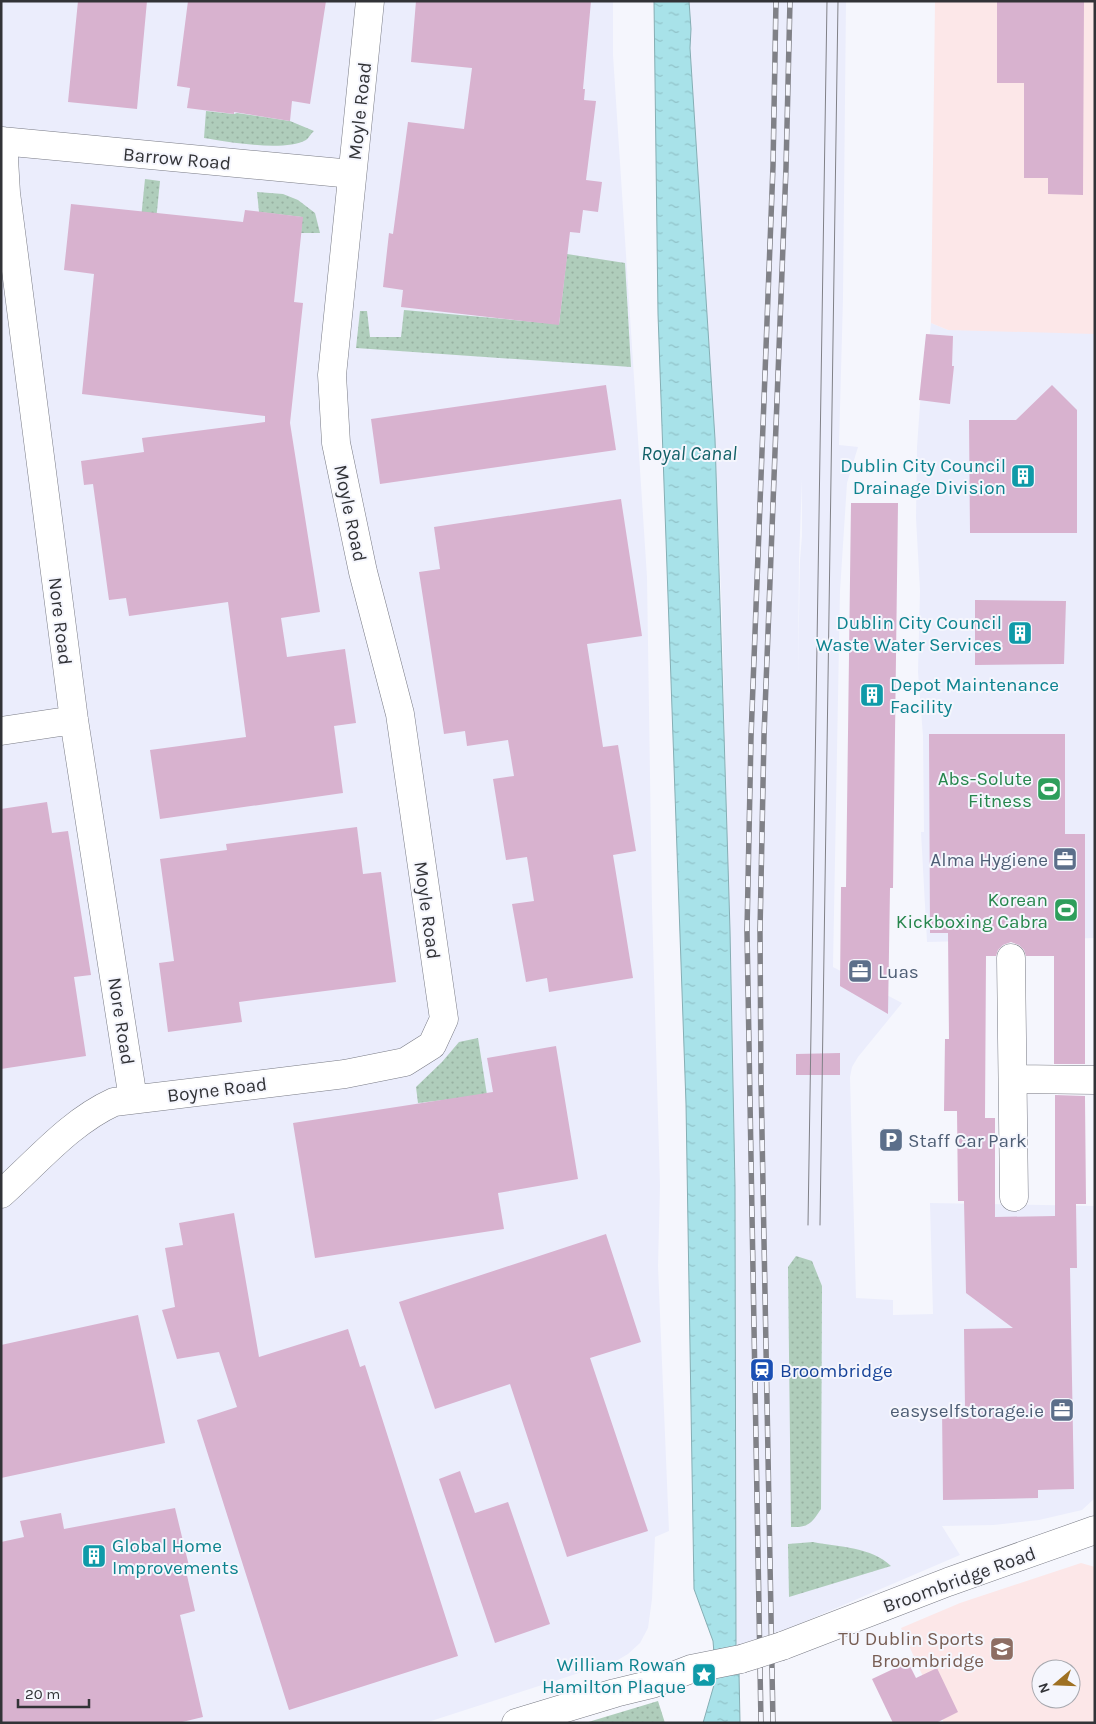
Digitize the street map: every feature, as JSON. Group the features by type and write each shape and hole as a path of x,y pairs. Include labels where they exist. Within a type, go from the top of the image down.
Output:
{"street":[{"name":"Moyle Road","path":"370,1 332,375 336,443 363,572 400,714 444,1019"},
{"name":"Barrow Road","path":"2,141 352,174"},
{"name":"Nore Road","path":"2,141 6,193 74,720 133,1099"},
{"path":"1,731 74,720"},
{"path":"1012,958 1014,1197"},
{"name":"Boyne Road","path":"1,1194 79,1122 96,1110 114,1102 345,1074 405,1062 432,1045 444,1019"},
{"path":"1013,1079 1095,1080"},
{"name":"Broombridge Road","path":"516,1723 615,1692 652,1684 691,1669 741,1659 789,1644 948,1582 1095,1530"}],"shaded area":[{"path":"1,1 613,1 613,55 647,577 652,907 660,1186 658,1266 669,1531 655,1537 652,1599 648,1628 640,1643 628,1654 616,1661 425,1723 1,1723"},
{"path":"690,1 846,1 843,298 839,445 858,447 847,483 840,591 833,967 902,1003 858,1057 852,1067 850,1077 856,1298 893,1300 893,1315 933,1314 930,1203 1095,1206 1095,1498 1082,1510 1039,1520 994,1525 942,1526 960,1555 792,1627 735,1646 735,1187 722,614 715,439 690,48","holes":["802,479 800,560 798,676 799,560"]},
{"path":"935,1 1095,1 1095,334 948,330 931,323"},
{"path":"931,323 948,330 1095,331 1095,938 927,942 921,832 924,832 923,736 918,672 920,591 916,518 917,447 923,362 927,361"},
{"name":"TU Dublin Sports Broombridge","path":"1081,1563 1095,1567 1095,1723 944,1723 901,1628 960,1603"}],"green space":[{"path":"206,111 237,113 290,121 314,131 306,140 296,144 271,146 204,138"},
{"path":"145,179 160,181 150,280 135,278"},
{"path":"257,192 283,194 298,200 315,213 320,233 301,233 302,217 259,212"},
{"path":"567,254 625,263 631,367 356,348 360,311 367,311 370,337 401,337 404,310 559,324"},
{"path":"478,1038 487,1095 418,1103 416,1087 442,1062 459,1042"},
{"path":"796,1256 812,1261 822,1286 821,1509 809,1524 802,1527 791,1527 788,1267"},
{"path":"813,1542 865,1551 891,1566 789,1597 788,1544"},
{"path":"658,1701 665,1723 585,1723"}],"water":[{"name":"Royal Canal","path":"654,1 689,1 690,48 715,439 730,930 735,1187 736,1646 739,1672 740,1723 703,1723 716,1678 713,1641 694,1589 686,1104 658,314"}],"building":[{"path":"78,1 147,1 137,109 68,102"},
{"path":"188,1 326,1 310,104 292,101 290,121 234,112 234,114 187,108 190,88 177,86"},
{"path":"416,1 591,1 583,89 585,89 584,100 596,101 586,180 602,182 598,212 583,210 580,233 570,232 559,325 401,307 403,290 383,287 389,233 393,234 408,122 464,129 472,68 411,62"},
{"path":"997,1 1084,1 1083,195 1048,194 1048,178 1024,178 1024,83 997,83"},
{"path":"71,204 243,222 245,210 303,217 294,302 303,303 290,423 320,612 281,618 287,657 345,649 356,723 334,726 343,793 160,819 150,750 246,737 228,602 129,616 126,598 109,600 93,484 84,485 81,461 144,452 142,438 265,422 265,416 82,394 94,274 64,270"},
{"path":"926,334 953,336 952,366 954,366 950,404 919,400"},
{"path":"606,385 616,450 380,484 371,419"},
{"name":"Dublin City Council Drainage Division","path":"1052,385 1077,410 1077,533 970,533 969,420 1016,420"},
{"path":"621,499 642,636 587,644 603,747 618,745 636,851 613,855 633,978 549,992 547,978 526,982 512,904 534,901 527,857 506,860 493,779 514,776 508,740 467,746 465,731 444,734 419,572 440,569 434,527"},
{"name":"Depot Maintenance Facility","path":"851,503 898,503 893,888 890,888 888,1014 840,986 841,887 846,887"},
{"name":"Dublin City Council Waste Water Services","path":"975,600 1066,601 1064,664 975,665"},
{"path":"929,734 1065,734 1065,834 1085,834 1085,1064 1054,1064 1054,956 1026,956 1024,950 1019,945 1011,942 1003,945 998,950 996,956 986,956 985,1118 995,1118 995,1217 1055,1216 1055,1095 1085,1096 1086,1204 1076,1204 1077,1268 1070,1268 1074,1489 1038,1490 1038,1498 943,1500 942,1408 965,1408 964,1329 1013,1328 966,1293 964,1201 958,1201 957,1111 944,1111 945,1039 949,1039 948,933 930,933"},
{"path":"47,802 52,833 68,831 91,975 74,977 86,1056 1,1069 1,809"},
{"path":"357,827 363,874 381,872 396,982 239,1002 242,1022 168,1032 159,963 174,961 160,859 227,850 226,844"},
{"path":"556,1046 578,1179 498,1193 504,1229 315,1258 293,1123 493,1092 487,1058"},
{"path":"840,1053 840,1075 796,1075 796,1054"},
{"path":"234,1213 259,1357 348,1329 360,1367 365,1365 458,1656 289,1710 197,1420 237,1407 219,1352 177,1359 162,1310 175,1307 165,1248 183,1245 179,1223"},
{"path":"606,1234 641,1342 590,1358 648,1531 567,1557 510,1384 435,1409 399,1302"},
{"path":"138,1315 165,1443 1,1478 1,1345"},
{"path":"460,1471 475,1513 508,1502 550,1624 495,1643 439,1479"},
{"path":"175,1508 190,1570 186,1571 195,1611 180,1615 203,1717 178,1723 1,1723 1,1542 24,1537 20,1521 61,1513 64,1529"},
{"path":"908,1662 916,1678 937,1668 958,1712 936,1723 893,1723 872,1679"}],"tram line":[{"path":"808,1225 827,1"},
{"path":"820,1225 838,1"}],"railway":[{"path":"761,1723 747,931 751,737 773,166 776,1"},
{"path":"773,1723 760,931 764,736 786,168 790,1"}],"place":[{"name":"Dublin City Council Drainage Division","path":"1023,476"},
{"name":"Dublin City Council Waste Water Services","path":"1020,633"},
{"name":"Depot Maintenance Facility","path":"872,695"},
{"name":"Abs-Solute Fitness","path":"1049,789"},
{"name":"Alma Hygiene","path":"1065,859"},
{"name":"Korean Kickboxing Cabra","path":"1066,910"},
{"name":"Luas","path":"860,971"},
{"name":"Staff Car Park","path":"891,1140"},
{"name":"Broombridge","path":"762,1370"},
{"name":"easyselfstorage.ie","path":"1062,1410"},
{"name":"Global Home Improvements","path":"94,1556"},
{"name":"TU Dublin Sports Broombridge","path":"1002,1649"},
{"name":"William Rowan Hamilton Plaque","path":"704,1675"}]}
